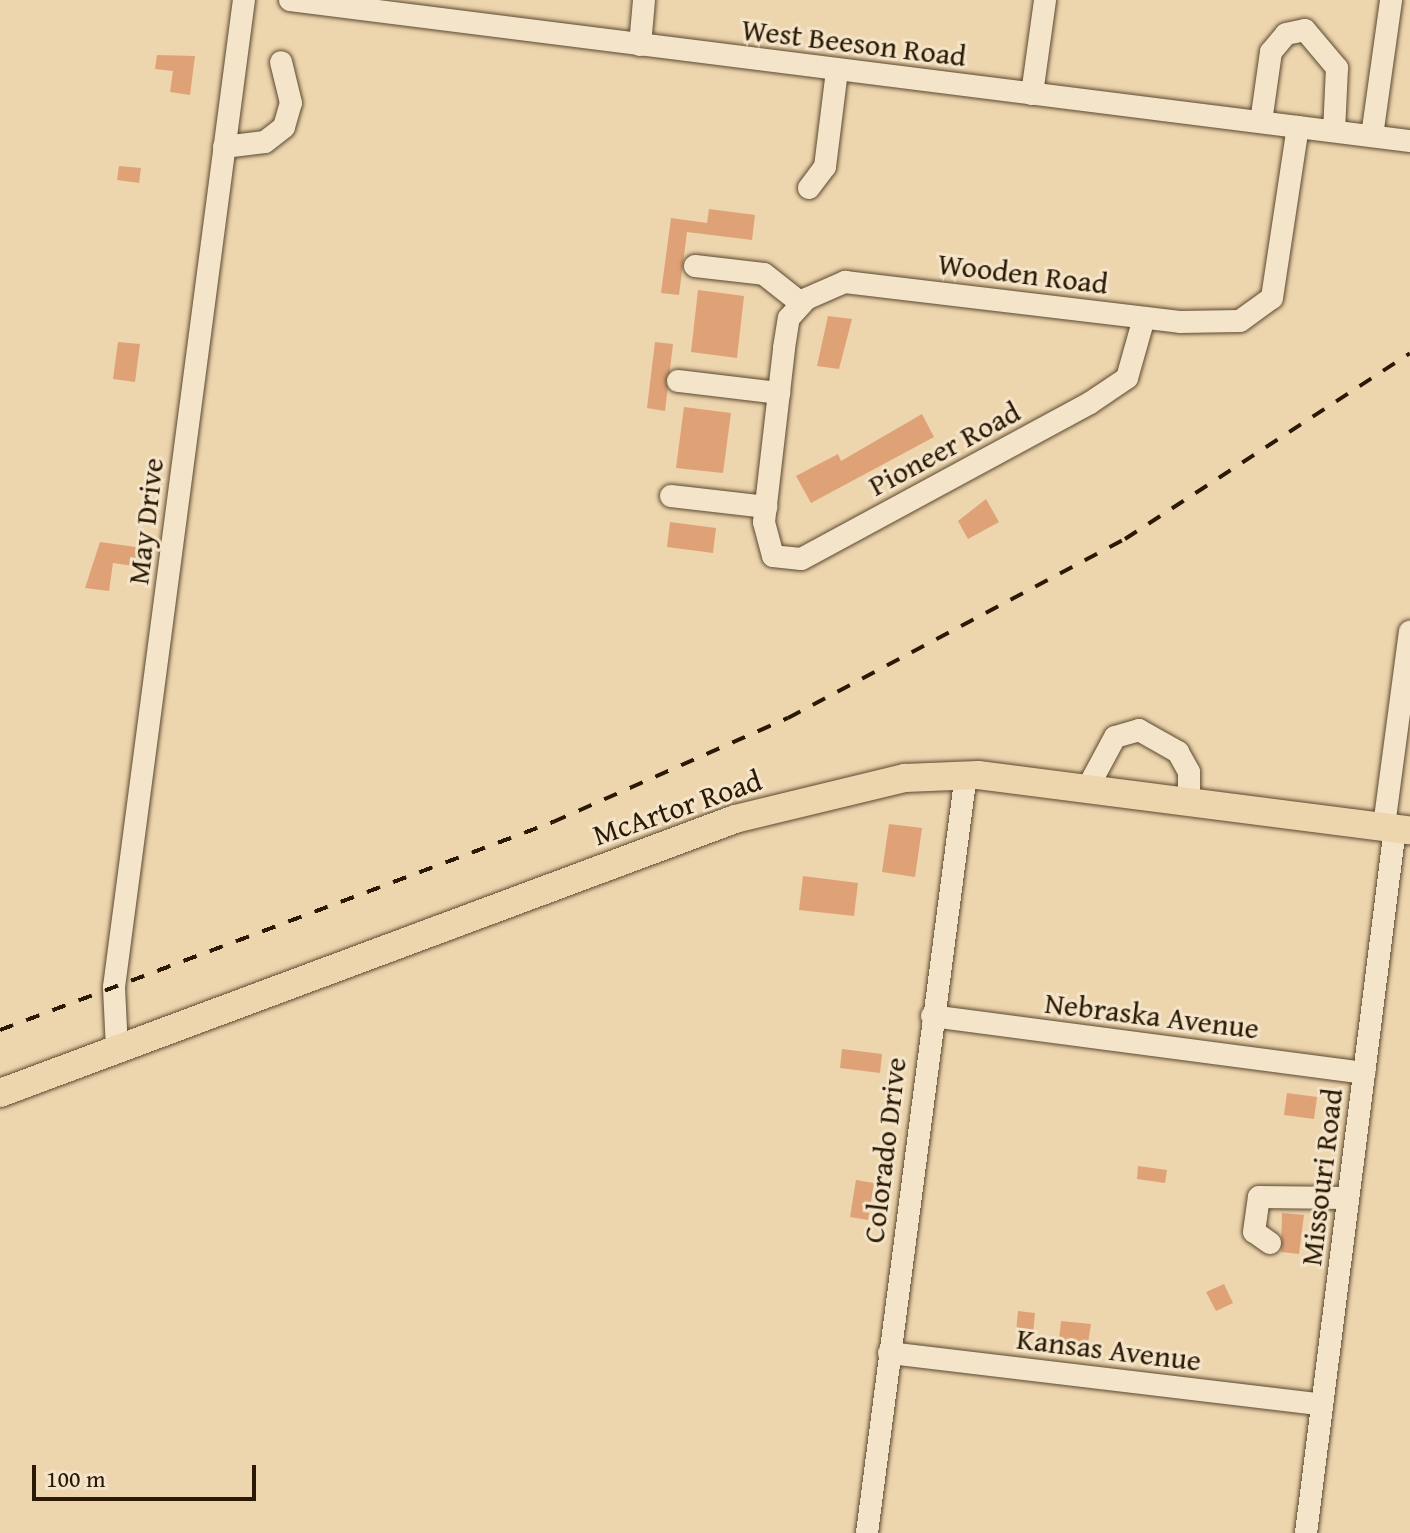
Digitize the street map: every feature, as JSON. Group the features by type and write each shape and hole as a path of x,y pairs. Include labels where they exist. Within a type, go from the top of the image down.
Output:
{"main road":[{"name":"McArtor Road","path":"0,1093 735,819 834,791 966,774 1396,828"}],"street":[{"name":"May Drive","path":"117,1049 114,987 244,0"},
{"name":"West Beeson Road","path":"290,0 1410,141"},
{"path":"640,45 644,0"},
{"path":"1032,94 1045,0"},
{"path":"1372,136 1391,0"},
{"path":"1261,122 1271,52 1286,34 1305,30 1337,68 1334,131"},
{"path":"224,147 265,142 284,127 291,103 281,62"},
{"path":"809,188 825,167 837,70"},
{"name":"Wooden Road","path":"802,304 845,282 1144,318 1240,321 1272,298 1298,127"},
{"path":"671,496 766,507 789,318 802,304 764,274 695,266"},
{"name":"Pioneer Road","path":"766,507 773,556 801,559 1127,378 1144,318"},
{"path":"678,381 779,393"},
{"name":"Missouri Road","path":"1306,1533 1396,828 1410,632"},
{"path":"1087,789 1115,737 1139,730 1178,752 1189,772 1189,802"},
{"name":"Colorado Drive","path":"867,1533 932,1016 966,774"},
{"name":"Nebraska Avenue","path":"932,1016 1364,1073"},
{"path":"1270,1243 1254,1232 1259,1197 1348,1198"},
{"name":"Kansas Avenue","path":"889,1353 1322,1405"}],"building":[{"path":"157,55 195,56 190,95 170,92 173,71 155,69"},
{"path":"119,166 141,168 139,183 117,180"},
{"path":"709,209 755,215 752,240 687,232 679,295 661,293 671,218 707,223"},
{"path":"698,290 744,296 737,358 691,352"},
{"path":"828,316 852,319 839,369 817,366"},
{"path":"118,342 140,344 135,382 113,379"},
{"path":"655,342 673,344 665,411 647,408"},
{"path":"684,407 731,413 723,473 676,468"},
{"path":"922,414 934,437 811,503 796,476 838,454 841,461"},
{"path":"986,499 999,522 968,539 958,521"},
{"path":"670,522 716,528 713,553 667,547"},
{"path":"100,542 143,548 140,567 113,563 109,591 85,588"},
{"path":"889,824 922,828 915,877 882,872"},
{"path":"803,876 858,883 854,916 799,910"},
{"path":"842,1049 882,1054 880,1073 840,1068"},
{"path":"1287,1093 1317,1097 1314,1119 1284,1115"},
{"path":"1138,1166 1167,1170 1165,1183 1137,1179"},
{"path":"856,1180 874,1183 868,1220 850,1217"},
{"path":"1282,1213 1304,1215 1299,1254 1281,1252"},
{"path":"1224,1284 1233,1303 1216,1311 1206,1292"},
{"path":"1018,1311 1035,1313 1033,1334 1016,1332"},
{"path":"1061,1321 1091,1324 1088,1343 1059,1340"}],"railway":[{"path":"0,1030 553,822 788,718 1125,539 1410,353"}]}
